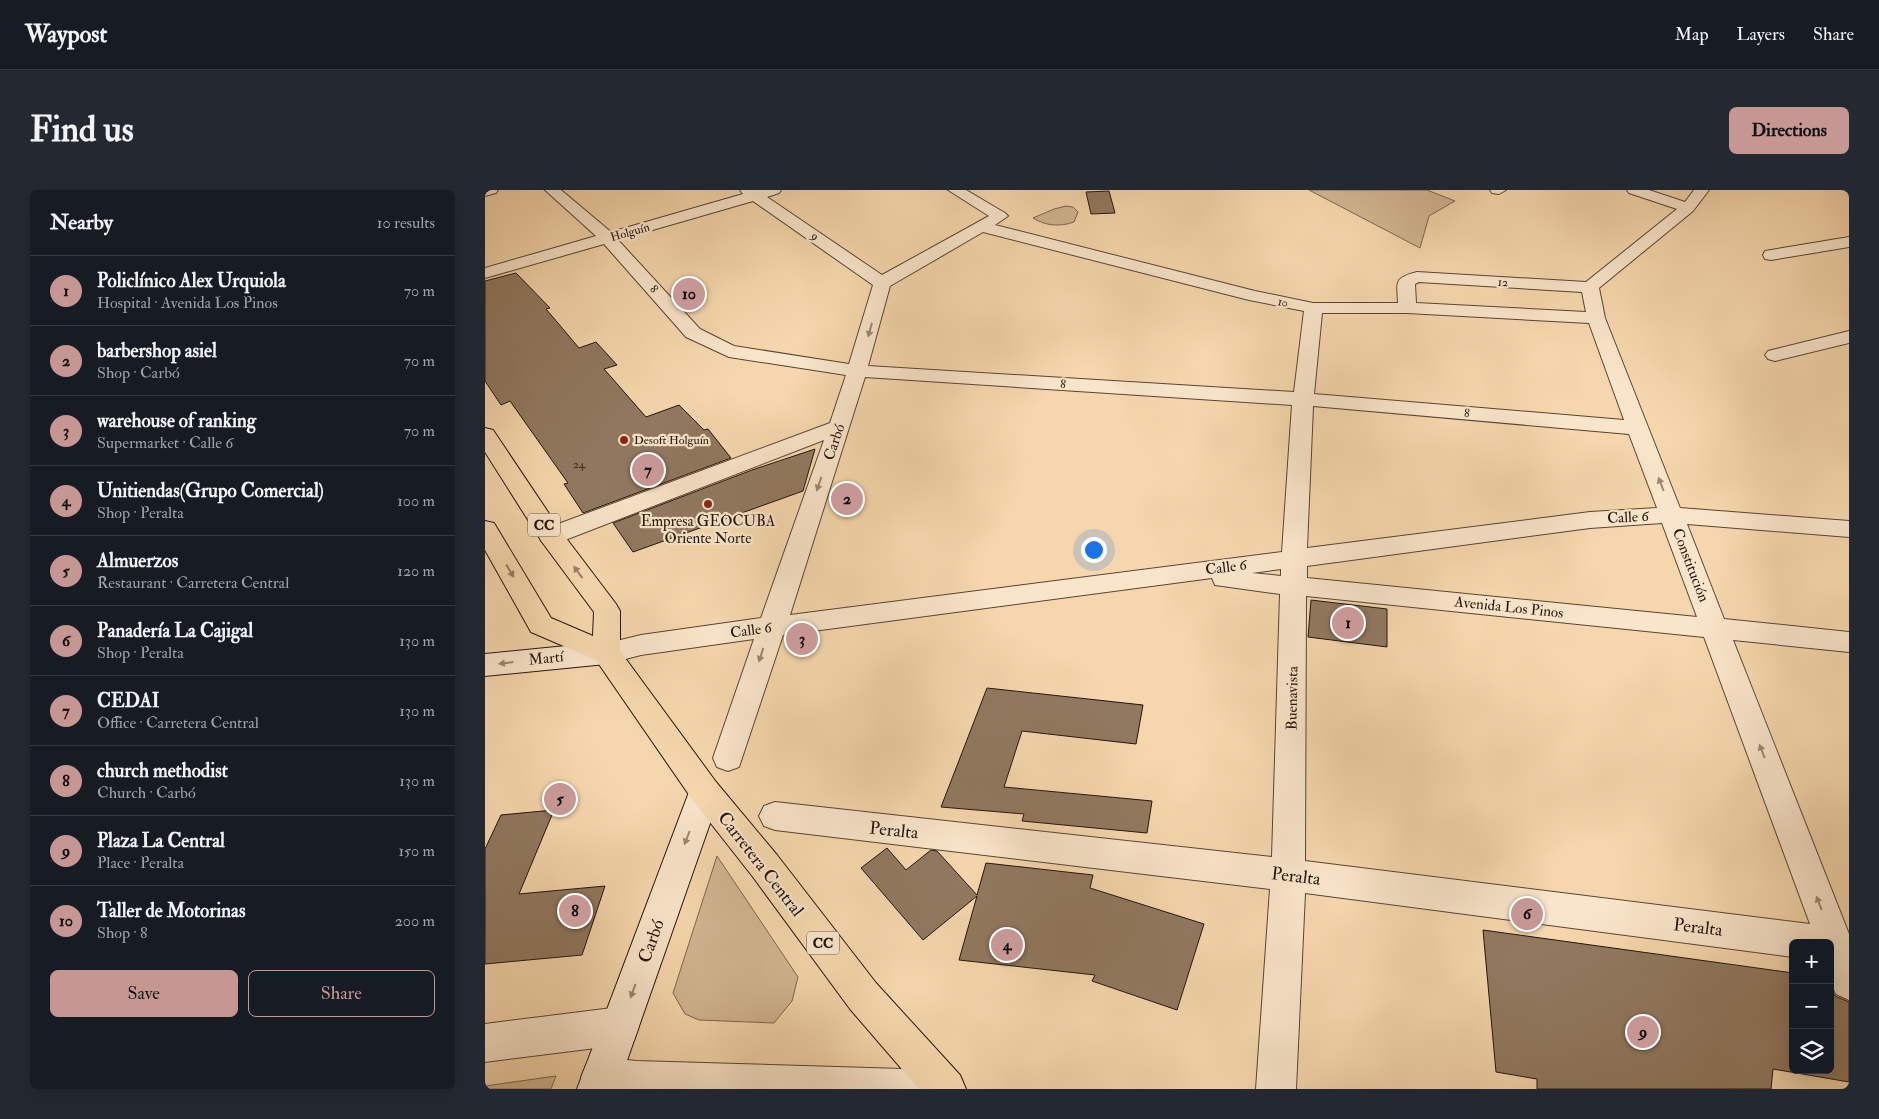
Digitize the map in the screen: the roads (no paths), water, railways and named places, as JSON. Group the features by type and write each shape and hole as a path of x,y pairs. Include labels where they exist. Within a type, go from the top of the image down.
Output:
{"main road":[{"name":"CC","path":"485,435 551,536 607,611 606,653"},
{"path":"485,529 541,625 606,653"},
{"name":"Carretera Central","path":"606,653 705,792 765,866 863,996 946,1089"}],"street":[{"path":"485,192 491,190"},
{"name":"8","path":"552,190 608,238 693,333 729,350 859,371 1302,399 1639,428"},
{"name":"Holguín","path":"485,273 608,238 752,193 774,190"},
{"path":"883,283 979,226 1000,216 955,190"},
{"path":"1634,190 1688,208"},
{"path":"1589,287 1688,208 1702,190"},
{"name":"9","path":"752,193 883,283"},
{"name":"10","path":"979,226 1199,283 1313,308 1407,308 1596,318"},
{"path":"1771,255 1849,242"},
{"name":"12","path":"1407,308 1406,281 1417,276 1589,287"},
{"name":"Carbó","path":"728,758 770,627 859,371 883,283"},
{"name":"Constitución","path":"1589,287 1596,318 1716,629 1831,939"},
{"name":"Buenavista","path":"1276,1089 1288,875 1295,572 1302,399 1313,308"},
{"path":"1775,355 1849,338"},
{"path":"551,536 839,427"},
{"name":"Calle 6","path":"1295,572 1590,520 1672,515 1849,529"},
{"name":"Avenida Los Pinos","path":"1169,574 1295,572 1716,629 1849,642"},
{"name":"Calle 6","path":"606,653 641,645 1169,574"},
{"name":"Martí","path":"485,665 606,653"},
{"name":"Carbó","path":"599,1083 705,792"},
{"name":"Peralta","path":"775,816 1288,875 1789,939"},
{"name":"Constitución","path":"1834,947 1849,981"},
{"path":"485,1043 620,1026"},
{"path":"599,1083 635,1081 903,1089"}],"place":[{"name":"Taller de Motorinas","path":"689,294"},
{"name":"Desoft Holguín","path":"624,440"},
{"name":"CEDAI","path":"648,470"},
{"name":"barbershop asiel","path":"847,499"},
{"name":"Empresa GEOCUBA Oriente Norte","path":"708,504"},
{"name":"Policlínico Alex Urquiola","path":"1348,623"},
{"name":"warehouse of ranking","path":"802,639"},
{"name":"Almuerzos","path":"560,799"},
{"name":"church methodist","path":"575,911"},
{"name":"Panadería La Cajigal","path":"1527,914"},
{"name":"Unitiendas(Grupo Comercial)","path":"1007,945"},
{"name":"Plaza La Central","path":"1643,1032"}]}
